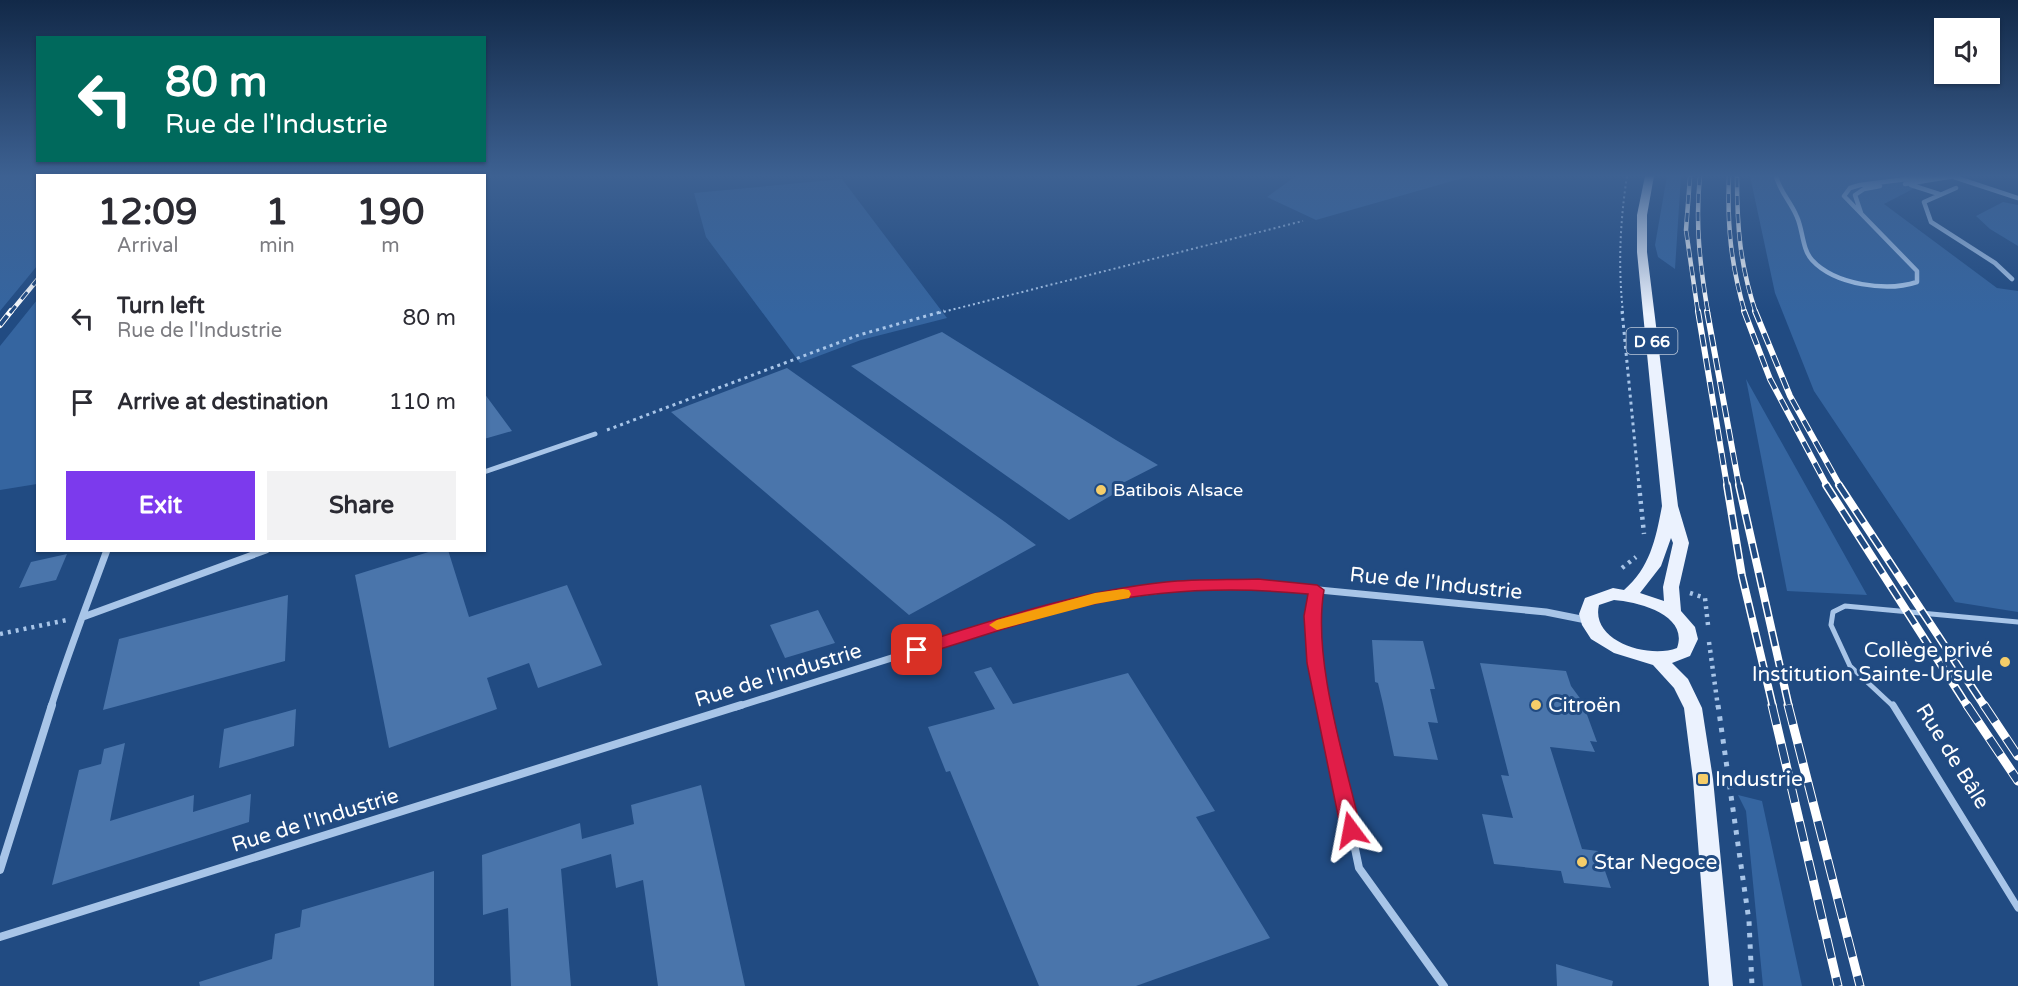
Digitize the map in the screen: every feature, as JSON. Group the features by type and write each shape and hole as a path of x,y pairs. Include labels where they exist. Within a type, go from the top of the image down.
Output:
{"main road":[{"name":"D 66","path":"1642,222 1642,252 1670,506 1681,543 1671,587 1672,613"},
{"name":"D 66","path":"1628,595 1647,577 1657,560 1670,506"},
{"path":"1612,594 1628,595 1651,602 1672,613 1686,629 1689,644 1684,652 1658,659 1640,656 1614,646 1595,631 1588,620 1587,610 1591,603 1612,594"},
{"path":"1658,659 1681,684 1692,708 1703,779 1721,986"}],"street":[{"path":"1800,222 1811,258 1819,266 1847,279 1869,284 1901,286 1917,282 1919,276 1912,264 1869,222"},
{"path":"1931,222 1995,263 2012,279"},
{"path":"486,471 595,434"},
{"path":"0,870 71,641 83,617 106,552"},
{"path":"83,617 261,552"},
{"name":"Rue de l'Industrie","path":"0,937 1028,615 1095,598 1167,587 1258,584 1546,612 1588,620"},
{"path":"1317,590 1312,616 1316,663 1359,868 1444,986"}],"lane":[{"name":"Rue de Bâle","path":"2018,622 1845,606 1833,612 1831,625 1850,666 1891,702 2018,908"}],"path":[{"path":"595,434 859,335 963,306 1299,222"},
{"path":"1621,222 1619,275 1644,536"},
{"path":"1622,568 1641,552"},
{"path":"1679,590 1705,598 1713,686 1721,719 1749,921 1752,986"},
{"path":"0,634 83,617"}],"shaded area":[{"path":"0,222 36,222 36,267 0,311"},
{"path":"702,222 874,222 947,318 861,340 800,363 706,237"},
{"path":"1659,222 1678,222 1675,269 1658,257 1655,245"},
{"path":"1760,222 1908,222 1997,288 2018,291 2018,612 1955,602 1814,391 1775,293"},
{"path":"1982,222 2018,222 2018,246"},
{"path":"36,301 36,484 0,490 0,346"},
{"path":"1746,379 1867,595 1787,591"},
{"path":"1738,795 1762,801 1802,986 1763,986 1746,811"}],"building":[{"path":"942,332 1158,465 1113,488 1119,491 1069,520 851,366"},
{"path":"787,368 1036,545 909,615 671,412"},
{"path":"486,396 512,431 486,438"},
{"path":"429,552 449,552 469,617 567,585 602,665 538,688 529,663 487,678 497,709 389,748 355,575"},
{"path":"67,554 56,580 19,588 31,562"},
{"path":"288,595 285,661 103,710 119,639"},
{"path":"818,610 835,643 785,658 770,625"},
{"path":"1372,640 1423,641 1435,689 1430,689 1438,723 1428,722 1438,760 1394,756 1378,683 1375,682"},
{"path":"1480,663 1566,671 1571,686 1582,701 1597,742 1590,741 1595,752 1550,747 1582,849 1598,851 1611,888 1564,883 1561,871 1494,864 1482,814 1513,818 1501,775 1509,776"},
{"path":"991,667 1013,704 1128,673 1215,811 1196,817 1270,938 1136,986 1039,986 950,771 946,772 928,727 995,709 974,672"},
{"path":"296,709 294,746 219,768 224,729"},
{"path":"125,743 110,821 194,795 193,812 251,794 249,822 52,885 79,770 101,764 104,749"},
{"path":"701,785 745,986 658,986 643,880 616,888 611,854 561,869 571,986 511,986 508,908 483,915 482,855 580,823 582,839 634,824 631,805"},
{"path":"434,871 434,986 200,986 199,982 272,959 275,934 300,927 302,910"},
{"path":"1556,964 1613,981 1612,986 1557,986"}],"railway":[{"path":"1687,222 1698,313"},
{"path":"1698,222 1708,313"},
{"path":"1730,222 1736,278 1745,313"},
{"path":"1739,222 1746,279 1756,313"},
{"path":"10,313 36,281"},
{"path":"0,325 11,311"},
{"path":"1698,311 1727,486"},
{"path":"1707,311 1739,486"},
{"path":"1744,311 1770,379 1827,486"},
{"path":"1755,311 1790,396 1840,486"},
{"path":"1727,485 1742,576 1773,707"},
{"path":"1739,485 1789,707"},
{"path":"1826,485 1968,707"},
{"path":"1839,485 1985,707"},
{"path":"1772,705 1838,986"},
{"path":"1788,705 1860,986"},
{"path":"1967,705 2018,781"},
{"path":"1984,705 2018,756"}],"slow traffic":[{"path":"997,625 1095,598 1123,594"}],"place":[{"name":"Batibois Alsace","path":"1101,490"},
{"name":"Collège privé Institution Sainte-Ursule","path":"2005,662"},
{"name":"Citroën","path":"1536,705"},
{"name":"Industrie","path":"1703,779"},
{"name":"Star Negoce","path":"1582,862"}],"route":[{"path":"917,650 1028,615 1095,598 1167,587 1258,584 1317,590 1312,616 1316,663 1351,830"}]}
